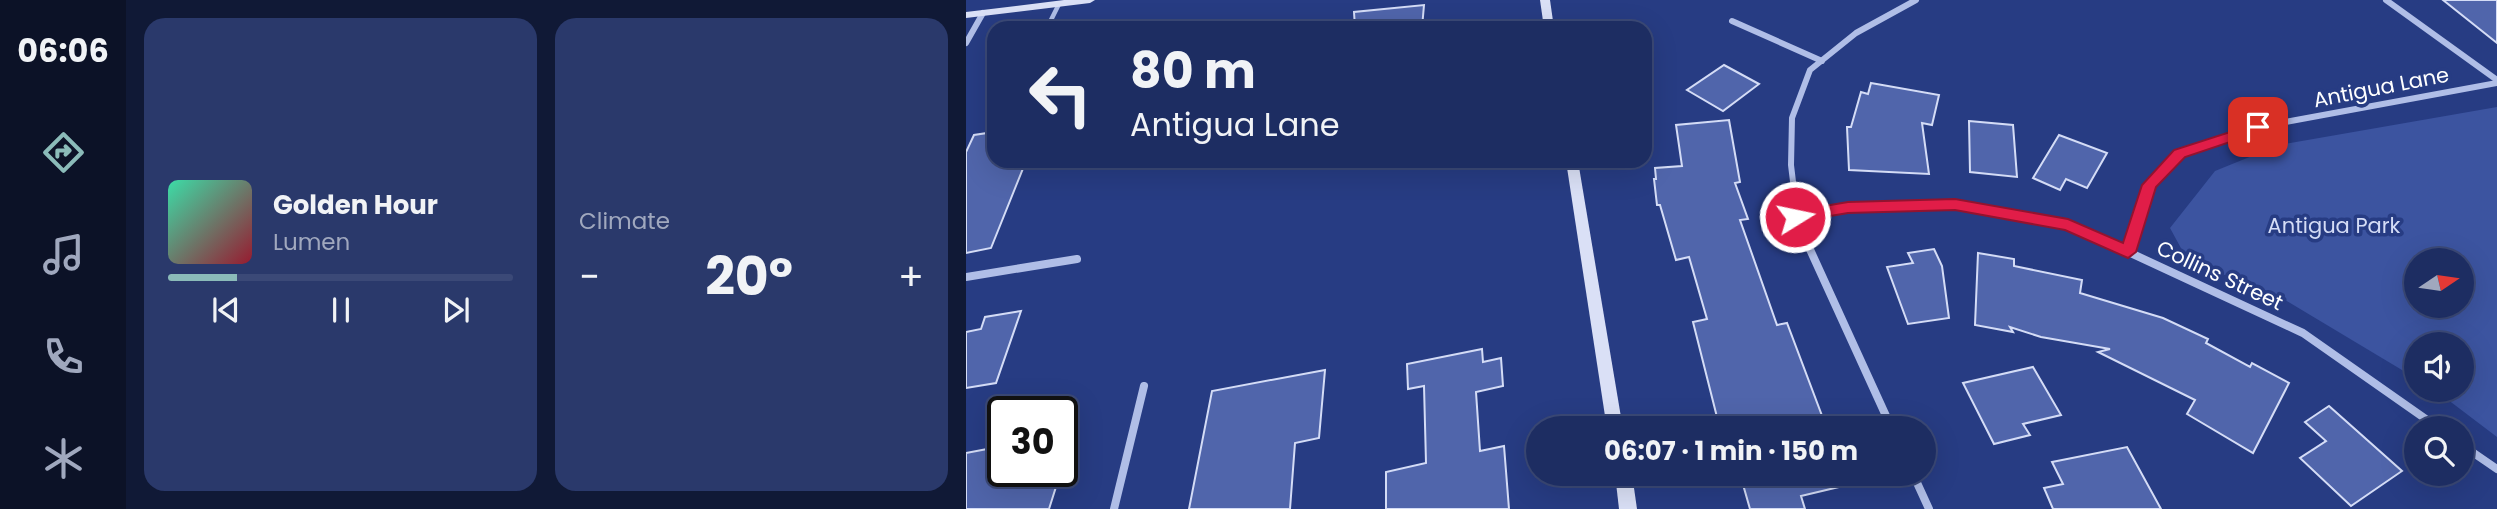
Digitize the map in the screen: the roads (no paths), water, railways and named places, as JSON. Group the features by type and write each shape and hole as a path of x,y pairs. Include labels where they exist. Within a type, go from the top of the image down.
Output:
{"street":[{"path":"966,15 1090,0"},
{"path":"1545,0 1548,21"},
{"path":"1886,416 1795,217 1791,165 1792,118 1811,70 1856,33 1916,0"},
{"path":"2386,0 2497,81"},
{"path":"966,43 984,13"},
{"path":"1732,21 1822,61"},
{"name":"Antigua Lane","path":"2128,252 2149,185 2179,153 2258,127 2497,81"},
{"path":"1573,168 1613,416"},
{"name":"Collins Street","path":"1795,217 1848,208 1955,204 2068,224 2303,333 2421,416"},
{"path":"966,276 1077,259"},
{"path":"1114,509 1144,386"},
{"path":"2474,453 2497,469"},
{"path":"1625,486 1628,509"},
{"path":"1918,486 1929,509"}],"lane":[{"path":"1050,21 1059,4"}],"park label":[{"name":"Antigua Park","path":"2334,225"}]}
